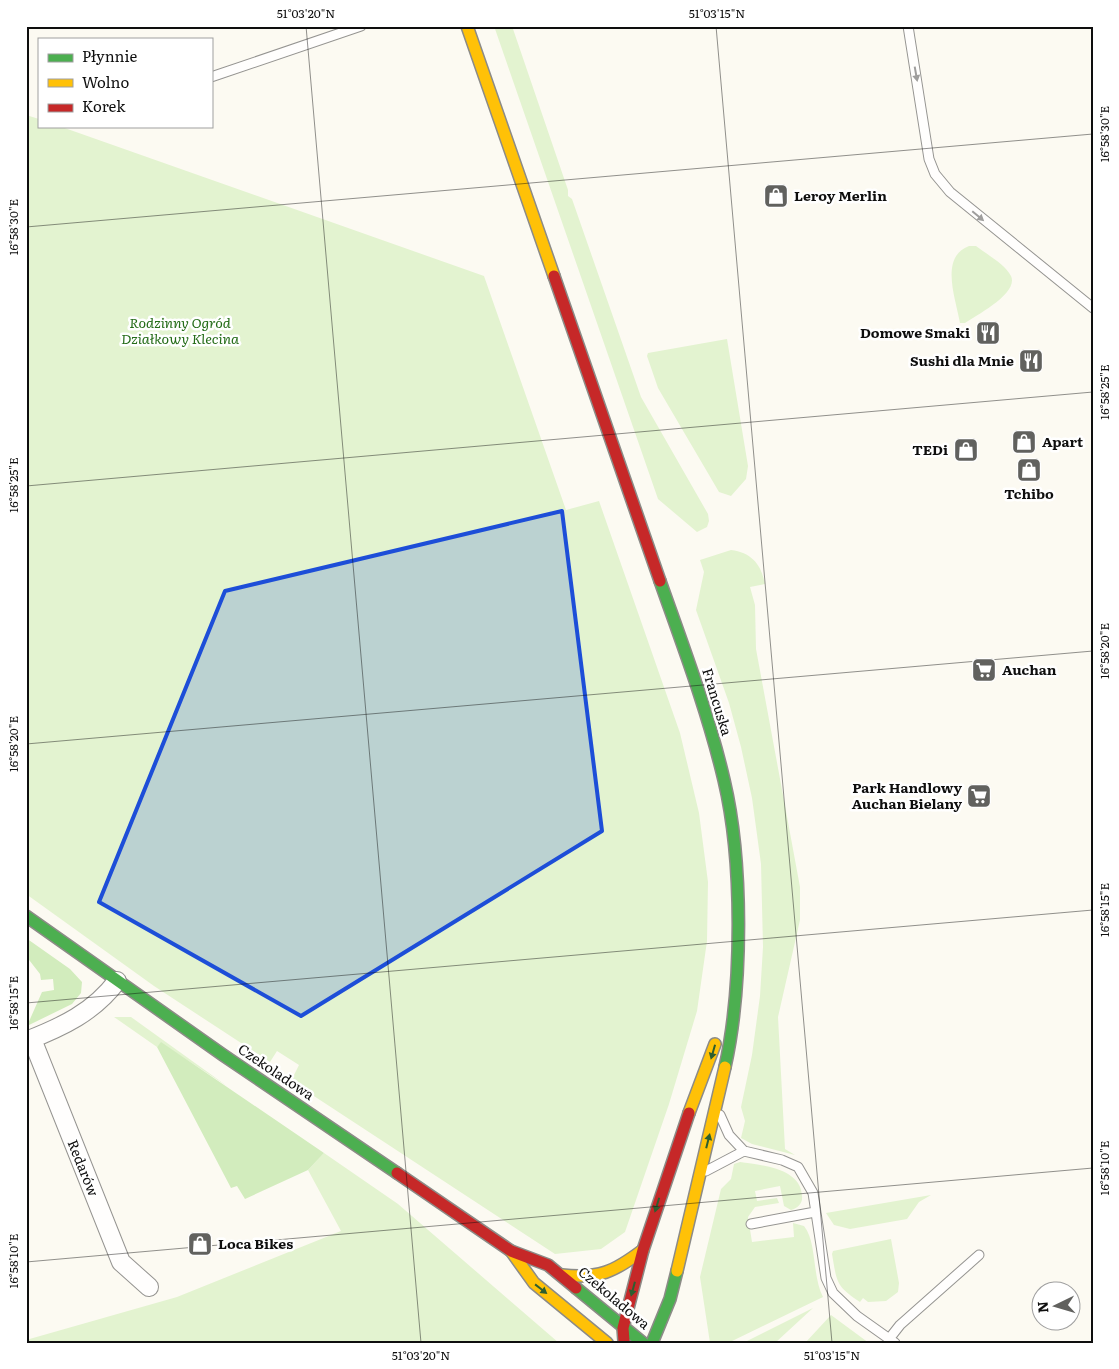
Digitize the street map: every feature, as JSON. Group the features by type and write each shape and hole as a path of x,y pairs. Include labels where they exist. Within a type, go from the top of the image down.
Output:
{"main road":[{"name":"Francuska","path":"467,26 699,692 724,780 736,864 738,926 731,1007"},
{"name":"Czekoladowa","path":"26,916 117,981 511,1251 548,1265 643,1343"},
{"path":"652,1343 670,1299 716,1108 728,1050 731,1007"},
{"path":"624,1343 623,1328 643,1250 668,1171 731,1007"},
{"path":"562,1275 599,1277 618,1269 643,1250"},
{"name":"Czekoladowa","path":"511,1251 534,1283 607,1343"}],"street":[{"path":"29,1040 84,1013 104,998 117,981"},
{"name":"Redarów","path":"29,1040 121,1262 149,1287"}],"lane":[{"path":"212,77 361,26"},
{"path":"908,26 929,159 935,174 950,192 1093,308"},
{"path":"716,1108 730,1135 744,1151 782,1160 798,1167 813,1193 826,1278 833,1294 857,1316 892,1341 900,1325 979,1255"},
{"path":"700,1174 744,1151"},
{"path":"751,1224 815,1212"}],"highlighted area":[{"path":"562,511 602,831 301,1016 99,902 225,591"}],"green space":[{"path":"494,26 512,26 568,190 568,196 572,199 641,397 708,514 709,521 707,527 697,532 658,499"},
{"name":"Rodzinny Ogród Działkowy Klecina","path":"26,115 38,119 38,128 65,128 484,276 566,510 599,501 680,733 699,813 708,882 707,941 697,1011 669,1104 625,1232 601,1249 555,1254 291,1081 299,1065 277,1051 270,1062 154,986 26,894"},
{"path":"969,246 976,246 1000,263 1011,276 1012,283 996,303 965,323 960,323 953,291 952,269 954,259 960,251"},
{"path":"727,339 748,466 746,479 731,496 719,492 658,388 647,356 648,353"},
{"path":"731,550 745,554 758,565 765,584 750,587 755,605 756,649 800,887 800,920 778,1017 785,1149 795,1155 752,1144 741,1138 745,1121 741,1107 752,1055 760,996 763,947 761,864 752,798 741,747 729,703 696,610 704,572 700,560"},
{"path":"26,938 70,969 82,982 81,993 72,1004 27,1026 42,992 54,990 53,979 41,980 40,974 26,956"},
{"path":"114,1017 131,1017 227,1086 161,1043 157,1047"},
{"path":"161,1042 324,1153 308,1170 245,1199 237,1186 231,1188 157,1047"},
{"path":"324,1153 398,1204 559,1343 26,1343 26,1340 177,1297 341,1231 308,1170"},
{"path":"740,1162 778,1170 795,1179 800,1187 802,1201 798,1207 791,1210 784,1206 780,1186 755,1191 757,1201 777,1198 779,1203 755,1207 748,1217 752,1242 794,1237 793,1223 804,1226 811,1241 817,1279 823,1297 728,1343 710,1343 700,1277 721,1189 731,1179 734,1164"},
{"path":"931,1195 919,1202 907,1219 850,1229 834,1225 826,1213"},
{"path":"891,1239 899,1283 898,1292 886,1301 868,1302 863,1298 860,1302 846,1292 839,1283 832,1254 833,1251"},
{"path":"813,1308 775,1343 743,1343"},
{"path":"831,1315 869,1343 805,1343"}],"traffic: fast":[{"path":"660,581 695,679 710,729 724,780 735,847 738,962 731,1035 725,1067"},
{"path":"26,916 223,1055 397,1173"},
{"path":"652,1343 670,1299 677,1271"},
{"path":"576,1288 643,1343"}],"traffic: slow":[{"path":"467,26 554,276"},
{"path":"689,1113 715,1044"},
{"path":"677,1271 725,1067"},
{"path":"562,1275 586,1276 606,1272 623,1264 643,1250"},
{"path":"511,1251 534,1283 607,1343"}],"traffic: jam":[{"path":"554,276 660,581"},
{"path":"624,1341 623,1328 643,1250 689,1113"},
{"path":"397,1173 511,1251 548,1265 576,1288"}],"place":[{"name":"Leroy Merlin","path":"776,196"},
{"name":"Domowe Smaki","path":"988,333"},
{"name":"Sushi dla Mnie","path":"1031,361"},
{"name":"Apart","path":"1024,442"},
{"name":"TEDi","path":"966,450"},
{"name":"Tchibo","path":"1029,470"},
{"name":"Auchan","path":"984,670"},
{"name":"Park Handlowy Auchan Bielany","path":"979,796"},
{"name":"Loca Bikes","path":"200,1244"}]}
